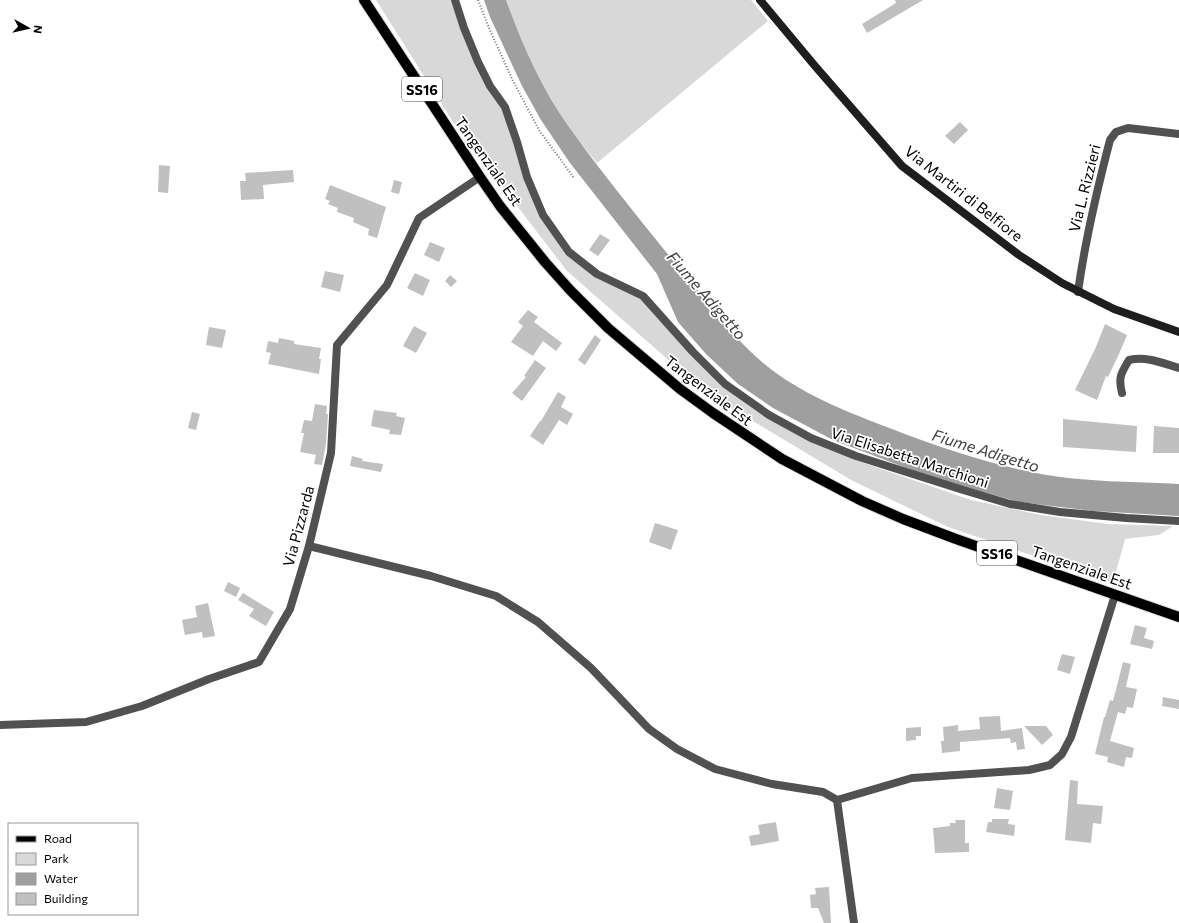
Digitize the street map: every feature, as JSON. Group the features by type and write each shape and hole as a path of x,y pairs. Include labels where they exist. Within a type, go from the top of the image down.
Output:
{"main road":[{"name":"Tangenziale Est","path":"364,0 500,206 545,262 602,322 680,389 746,436 782,459 818,479 903,519 1179,617"}],"street":[{"name":"Via Elisabetta Marchioni","path":"455,0 464,28 478,62 490,86 505,107 518,142 527,177 543,215 568,252 597,274 643,296 693,352 725,384 769,415 811,438 856,456 960,490 1010,504 1053,511 1126,518 1179,521"},
{"name":"Via Martiri di Belfiore","path":"760,0 814,66 902,166 1020,255 1056,280 1114,309 1179,332"},
{"name":"Via L. Rizzieri","path":"1078,292 1094,201 1110,140 1116,132 1128,128 1179,134"},
{"name":"Via Pizzarda","path":"0,725 86,722 142,706 209,679 258,662 290,609 309,546 331,453 337,345 387,285 419,218 480,177"},
{"path":"1122,393 1119,384 1121,372 1129,360 1137,358 1149,359 1179,368"},
{"path":"309,546 431,576 496,596 538,622 591,668 650,729 677,749 715,769 772,784 823,792 837,800 912,778 1029,770 1050,764 1062,754 1071,737 1115,595"},
{"path":"837,800 854,923"}],"path":[{"path":"478,0 513,81 539,130 574,178"}],"green space":[{"path":"376,0 451,0 461,27 503,108 523,176 565,252 640,298 721,386 756,411 806,438 858,461 971,500 1041,515 1108,524 1173,526 1159,535 1125,539 1113,583 948,527 851,480 706,393 567,271 453,122"},
{"path":"506,0 751,0 768,21 597,163 572,132 541,81"}],"water":[{"path":"484,0 506,0 533,66 541,82 569,127 628,205 724,323 752,353 772,370 800,388 845,410 913,437 978,459 1046,475 1068,478 1179,484 1179,516 1093,511 1019,502 930,477 833,440 773,408 738,384 706,354 678,322 657,274 570,163 541,120 522,86 490,17"}],"building":[{"path":"895,0 923,0 867,33 862,24 896,3"},
{"path":"960,122 968,130 954,144 945,136"},
{"path":"159,165 170,166 168,193 158,192"},
{"path":"293,170 294,182 263,185 264,199 241,200 240,181 246,181 245,173"},
{"path":"394,180 402,182 399,194 391,192"},
{"path":"330,185 386,207 377,238 368,235 369,229 353,222 354,218 337,212 338,208 328,204 330,201 325,199"},
{"path":"600,234 610,240 598,256 589,250"},
{"path":"430,242 445,248 439,262 424,255"},
{"path":"325,271 344,275 340,292 321,287"},
{"path":"415,273 430,280 423,296 407,288"},
{"path":"450,275 457,281 451,287 445,281"},
{"path":"528,310 538,317 534,322 562,343 556,351 543,341 533,356 511,342 523,326 518,322"},
{"path":"1105,324 1127,335 1108,377 1106,376 1097,400 1075,390 1096,347"},
{"path":"414,326 427,333 416,353 403,346"},
{"path":"209,327 226,330 222,348 206,345"},
{"path":"595,335 601,340 585,365 578,360"},
{"path":"279,338 294,341 294,344 321,348 319,374 268,364 271,353 266,352 268,341 278,343"},
{"path":"535,360 546,368 522,401 512,393 526,377 524,376"},
{"path":"558,392 566,397 561,407 573,414 567,425 559,420 543,445 530,436 541,421"},
{"path":"315,404 327,406 326,414 328,414 326,444 322,465 314,464 316,455 300,452 304,433 301,433 304,420 312,421"},
{"path":"374,410 397,413 396,416 405,418 401,435 389,434 390,430 371,426"},
{"path":"192,412 200,414 196,430 188,428"},
{"path":"1063,419 1137,426 1136,452 1063,447"},
{"path":"1154,426 1179,428 1179,453 1153,453"},
{"path":"352,456 363,459 362,461 383,464 381,472 350,466"},
{"path":"655,523 678,530 671,550 649,542"},
{"path":"228,582 240,588 236,597 224,591"},
{"path":"243,593 274,612 266,626 249,616 254,609 238,600"},
{"path":"208,603 215,636 203,638 202,632 185,635 182,620 197,617 195,606"},
{"path":"1135,625 1147,628 1144,638 1154,641 1152,649 1130,644"},
{"path":"1062,654 1075,657 1070,674 1057,670"},
{"path":"1123,662 1131,664 1126,687 1137,689 1133,708 1127,707 1125,714 1118,712 1110,741 1134,748 1132,758 1126,757 1124,767 1107,762 1108,757 1095,754 1104,717 1110,700 1113,701"},
{"path":"1163,697 1179,700 1179,709 1162,706"},
{"path":"1000,716 1001,731 1022,728 1025,749 1017,750 1016,742 1011,743 1010,738 960,742 960,751 942,753 941,741 944,741 943,727 958,725 958,731 980,729 979,717"},
{"path":"1024,726 1046,726 1053,735 1042,745"},
{"path":"921,727 921,736 916,736 916,740 906,741 906,728"},
{"path":"1070,780 1078,781 1077,804 1103,806 1101,824 1093,823 1091,843 1065,840"},
{"path":"997,788 1013,791 1010,810 994,808"},
{"path":"992,819 1009,819 1008,824 1015,825 1014,836 986,832 988,822 992,822"},
{"path":"955,820 965,820 965,843 969,843 969,852 935,853 933,828 950,826 950,823 956,823"},
{"path":"776,822 779,841 751,846 749,836 760,834 758,825"},
{"path":"829,887 831,923 824,923 818,908 811,908 810,895 816,894 815,888"}],"water label":[{"name":"Fiume Adigetto","path":"707,295"},
{"name":"Fiume Adigetto","path":"986,450"}]}
